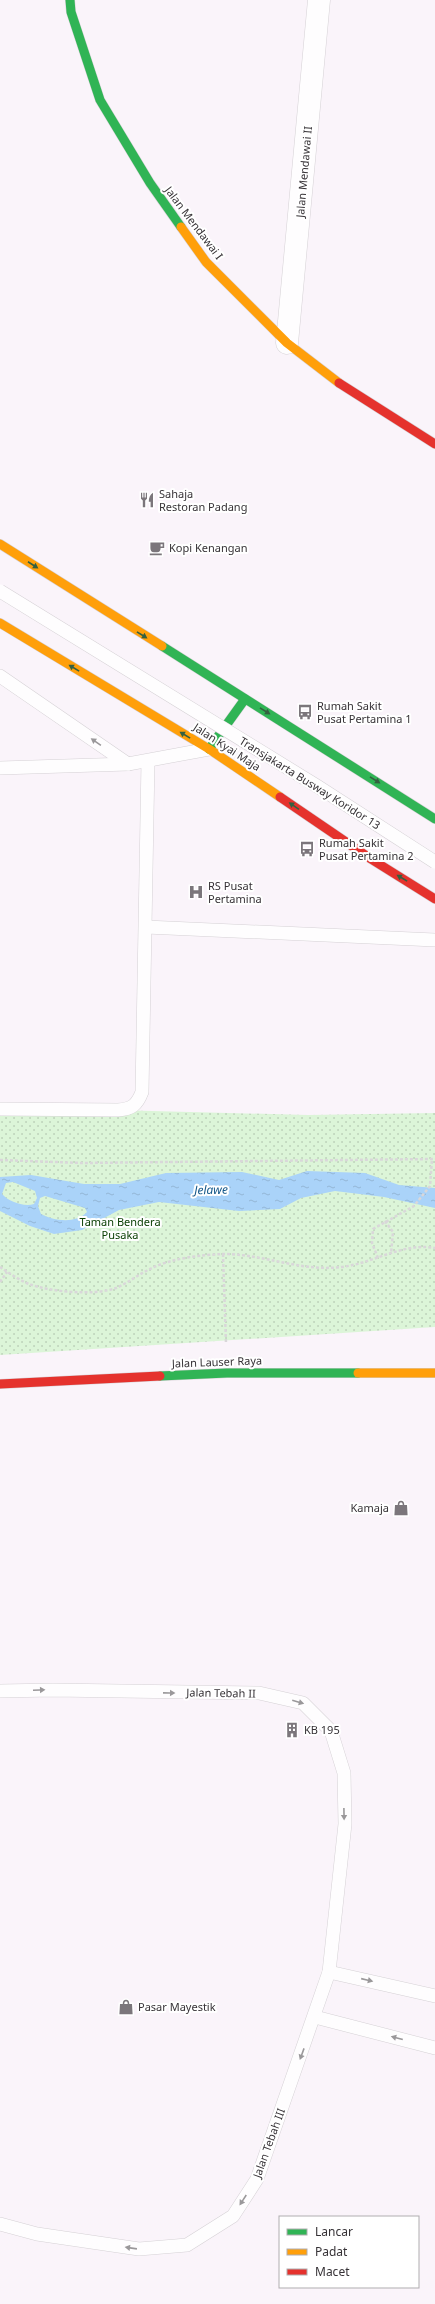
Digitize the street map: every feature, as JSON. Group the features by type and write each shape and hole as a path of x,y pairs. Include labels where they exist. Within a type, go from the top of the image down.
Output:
{"main road":[{"name":"Jalan Mendawai I","path":"70,0 71,12 100,100 150,183 206,262 287,343 350,392 435,444"},
{"path":"0,544 435,819"},
{"name":"Jalan Kyai Maja","path":"0,623 209,749 365,855 435,899"},
{"path":"209,749 245,699"},
{"name":"Jalan Lauser Raya","path":"0,1384 227,1373 435,1372"}],"street":[{"name":"Jalan Mendawai II","path":"287,343 319,0"}],"lane":[{"name":"Transjakarta Busway Koridor 13","path":"0,591 317,786 435,862"},
{"path":"0,676 128,764"},
{"path":"0,768 128,764 209,749"},
{"path":"0,1109 118,1110 128,1109 138,1103 142,1092 148,761"},
{"path":"146,927 435,940"},
{"name":"Jalan Tebah II","path":"0,1691 53,1690 259,1693 303,1703 331,1731 344,1773 344,1824 329,1972 315,2017"},
{"path":"329,1972 435,1996"},
{"path":"315,2017 435,2048"},
{"name":"Jalan Tebah III","path":"0,2224 37,2234 139,2249 187,2245 233,2216 257,2178 315,2017"}],"path":[{"path":"0,1160 82,1163 434,1159 430,1186 414,1206 384,1221 373,1229 372,1243 378,1258"},
{"path":"384,1221 393,1232 390,1254"},
{"path":"0,1268 28,1284 54,1290 86,1292 115,1288 152,1268 190,1257 223,1254 246,1255 300,1266 340,1267 425,1246 435,1248"},
{"path":"223,1254 227,1373"},
{"path":"0,1282 7,1272"}],"green space":[{"name":"Taman Bendera Pusaka","path":"0,1107 308,1115 435,1113 435,1327 0,1355"}],"water":[{"name":"Jelawe","path":"307,1171 365,1173 399,1185 435,1188 435,1208 384,1197 335,1191 301,1198 280,1209 239,1211 159,1202 119,1210 82,1230 54,1234 30,1226 0,1211 0,1177 31,1175 84,1184 120,1184 166,1173 242,1172 279,1180","holes":["13,1182 35,1191 37,1198 34,1204 26,1205 17,1203 2,1194 6,1183","45,1196 85,1208 87,1212 82,1216 71,1220 58,1220 46,1216 41,1214 38,1206 40,1198"]}],"traffic: fast":[{"path":"70,0 71,12 100,100 150,183 181,227"},
{"path":"162,646 435,819"},
{"path":"209,749 245,699"},
{"path":"160,1376 227,1373 358,1373"}],"traffic: slow":[{"path":"181,227 206,262 287,343 339,383"},
{"path":"0,544 162,646"},
{"path":"0,623 209,749 280,797"},
{"path":"358,1373 435,1373"}],"traffic: jam":[{"path":"339,383 435,444"},
{"path":"280,797 371,859 435,899"},
{"path":"0,1384 160,1376"}],"place":[{"name":"Sahaja Restoran Padang","path":"147,500"},
{"name":"Kopi Kenangan","path":"157,548"},
{"name":"Rumah Sakit Pusat Pertamina 1","path":"305,712"},
{"name":"Rumah Sakit Pusat Pertamina 2","path":"307,849"},
{"name":"RS Pusat Pertamina","path":"196,892"},
{"name":"Kamaja","path":"401,1508"},
{"name":"KB 195","path":"292,1730"},
{"name":"Pasar Mayestik","path":"126,2007"}]}
